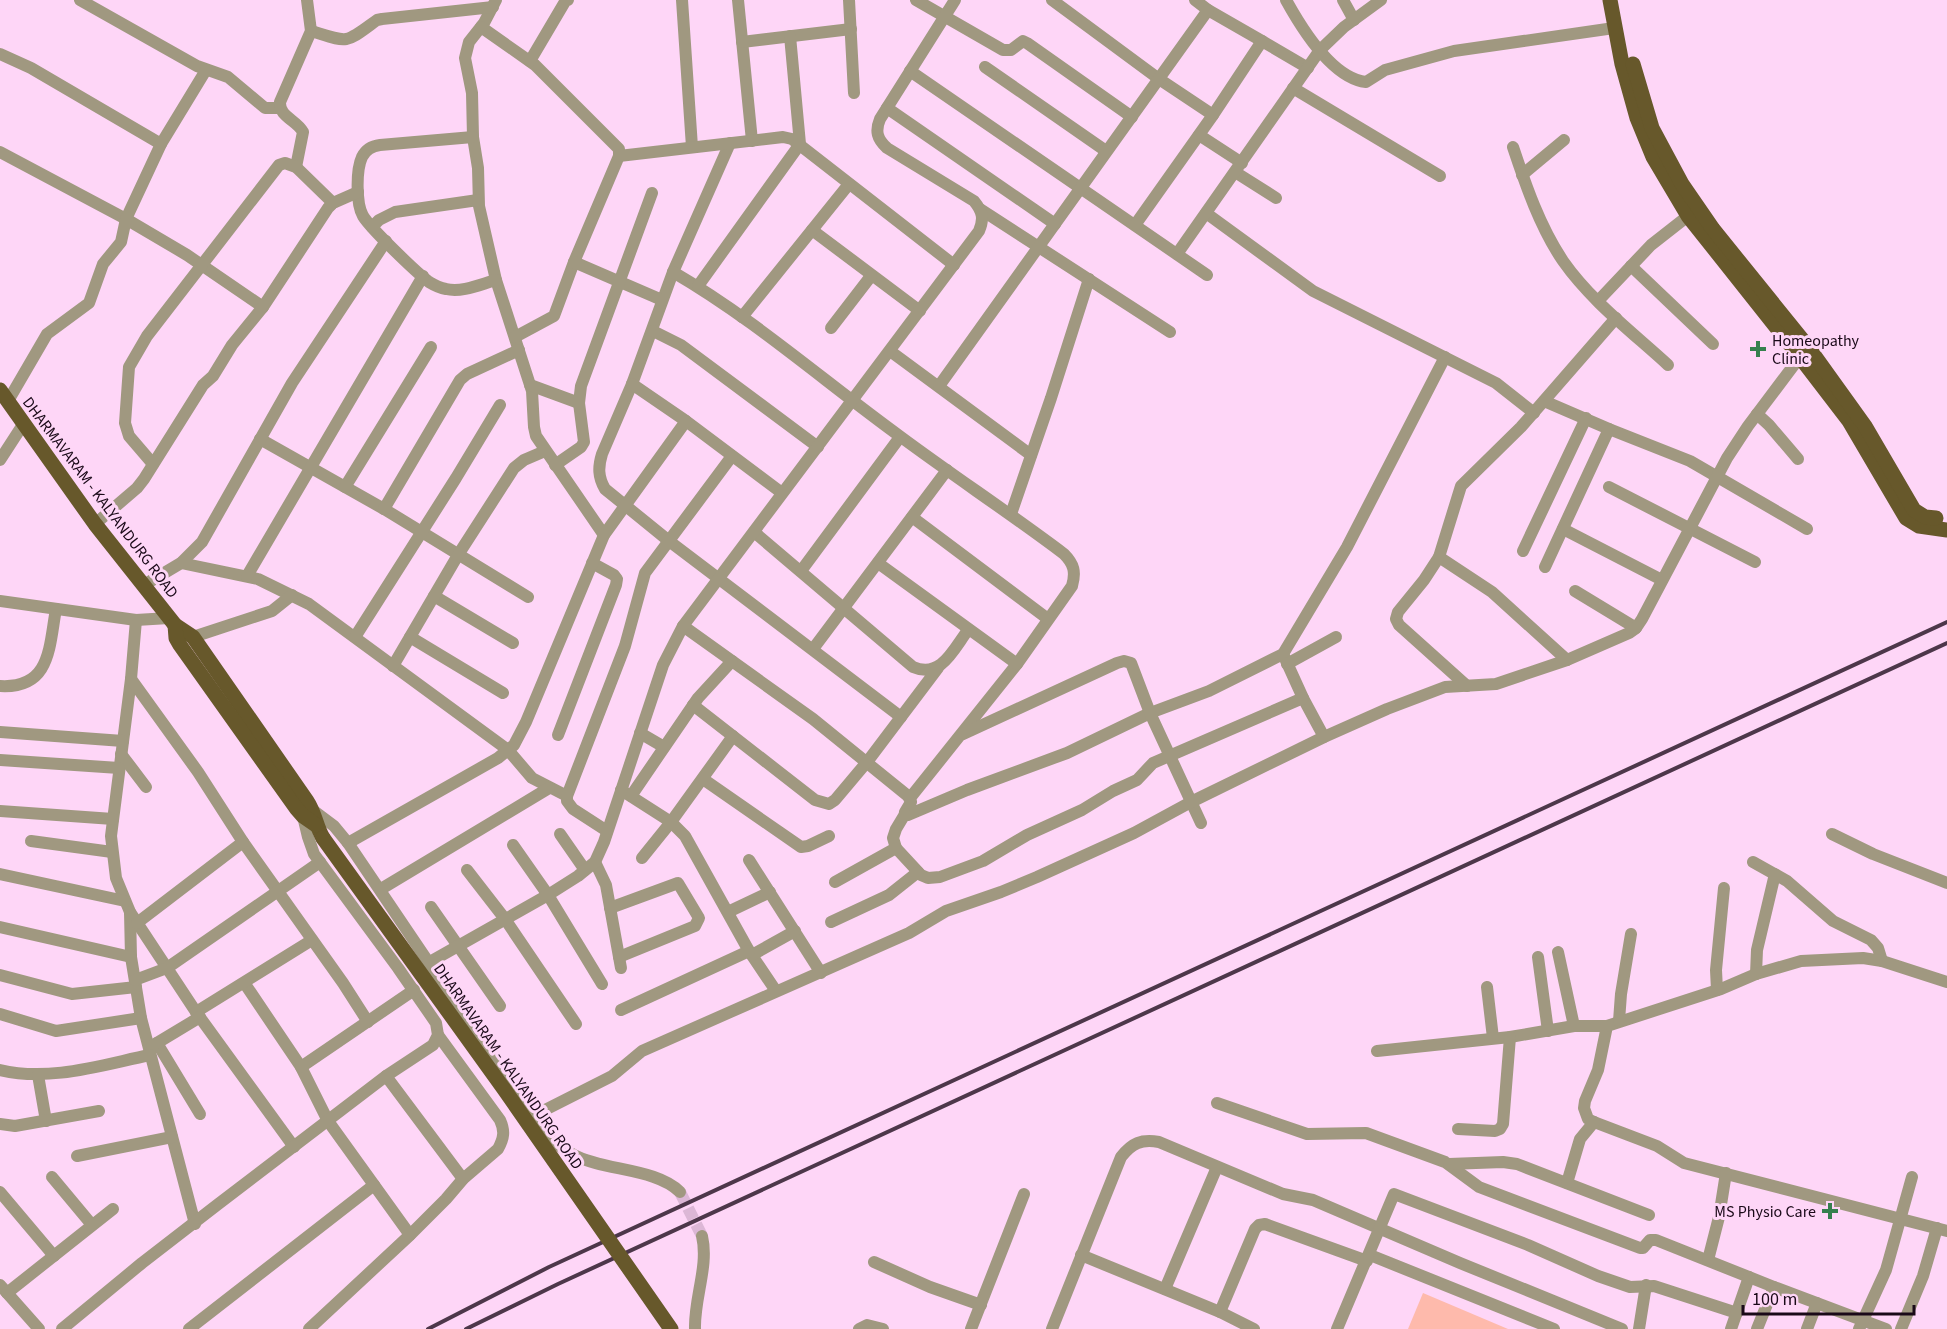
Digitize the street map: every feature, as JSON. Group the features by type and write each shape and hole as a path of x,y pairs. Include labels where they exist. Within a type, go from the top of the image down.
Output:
{"main road":[{"path":"1610,0 1614,28 1636,113 1651,152 1688,216 1849,421 1905,518 1919,525 1947,530"},
{"path":"1618,0 1627,43 1652,128 1682,184 1713,229 1809,348 1858,416 1914,510 1926,517 1947,520"},
{"name":"DHARMAVARAM - KALYANDURG ROAD","path":"4,396 95,524 172,622 193,637 314,823"},
{"name":"DHARMAVARAM - KALYANDURG ROAD","path":"172,622 180,645 314,823 504,1089 671,1329"}],"street":[{"path":"80,0 206,70 234,80 265,108 280,108"},
{"path":"296,167 303,132 301,127 282,112 280,102 311,31 307,0"},
{"path":"530,61 568,0"},
{"path":"682,0 692,147"},
{"path":"738,0 752,141"},
{"path":"849,0 854,93"},
{"path":"916,0 1003,50 1011,50 1019,43 1027,43 1132,117"},
{"path":"955,0 880,118 877,132 882,144 974,201 980,209 1170,332"},
{"path":"1052,0 1159,79 1213,115"},
{"path":"1195,0 1208,10 1308,68"},
{"path":"1286,0 1335,68 1360,82 1366,82 1385,70 1454,51 1614,28"},
{"path":"1342,0 1354,20"},
{"path":"1177,254 1320,50 1337,33 1381,0"},
{"path":"311,31 348,40 376,20 495,4"},
{"path":"495,4 469,42 465,52 472,93 478,200 496,280 530,385 536,436 604,535"},
{"path":"939,386 1208,10"},
{"path":"384,509 460,380 517,344 554,316 574,262 620,156 619,149 530,61 481,27"},
{"path":"742,42 851,29"},
{"path":"698,286 800,144 790,36"},
{"path":"1135,225 1262,41"},
{"path":"0,54 30,68 161,144"},
{"path":"985,67 1106,151"},
{"path":"4,396 47,334 89,303 103,264 122,242 126,219 161,144 206,70"},
{"path":"910,71 1208,275"},
{"path":"1293,88 1440,176"},
{"path":"887,108 1055,224"},
{"path":"1199,135 1276,198"},
{"path":"473,137 371,147 366,151 360,164 358,192 362,214 372,226 423,276 438,287 460,290 496,280"},
{"path":"620,156 783,137 792,139 954,265"},
{"path":"1522,175 1564,140"},
{"path":"730,143 673,272 632,384 599,463 600,481 605,489 669,541 901,717"},
{"path":"1513,147 1522,175 1562,259 1598,301 1668,365"},
{"path":"0,152 126,219 203,265 263,307"},
{"path":"153,464 126,430 129,367 147,336 279,165 285,163 296,167 333,202"},
{"path":"742,317 849,184"},
{"path":"95,524 137,488 203,385 213,376 232,345 263,307 333,202 358,192"},
{"path":"555,465 581,447 584,442 579,404 581,386 652,193"},
{"path":"372,226 386,215 395,212 478,200"},
{"path":"626,793 640,733 663,665 683,626 979,231 982,223 980,209"},
{"path":"1206,213 1313,291 1503,387 1534,413"},
{"path":"1598,301 1651,245 1688,216"},
{"path":"812,230 920,311"},
{"path":"144,585 181,562 202,542 292,383 386,241"},
{"path":"574,262 662,300"},
{"path":"1631,266 1713,344"},
{"path":"673,272 698,286 742,317 900,437 1011,514 1064,554 1074,568 1072,585 1017,664 910,798 893,838 896,848 918,872 928,878 940,877 982,861 1027,835 1082,810 1113,791 1137,780 1152,763 1303,698"},
{"path":"247,576 423,276"},
{"path":"831,328 871,276"},
{"path":"1011,514 1089,279"},
{"path":"1467,686 1399,625 1396,619 1398,612 1439,557 1461,486 1534,413 1616,318"},
{"path":"652,331 681,345 818,447"},
{"path":"345,488 431,347"},
{"path":"890,351 1031,455"},
{"path":"1285,659 1347,547 1445,357"},
{"path":"533,1116 604,1081 642,1052 909,933 946,911 1037,877 1134,833 1191,802 1387,709 1451,686 1496,684 1567,660 1629,633 1636,628 1717,476 1757,414 1800,357"},
{"path":"632,384 686,421 782,493"},
{"path":"530,385 579,404"},
{"path":"1544,400 1680,457 1807,529"},
{"path":"355,637 500,405"},
{"path":"1757,414 1798,459"},
{"path":"1523,551 1586,418"},
{"path":"348,843 498,758 508,750 520,735 526,722 604,535 686,421"},
{"path":"0,460 24,423"},
{"path":"1545,567 1609,429"},
{"path":"801,571 900,437"},
{"path":"260,439 384,509 528,597"},
{"path":"393,666 458,555 514,468 524,459 545,451"},
{"path":"607,831 573,809 567,801 567,795 625,646 645,573 732,456"},
{"path":"813,649 947,470"},
{"path":"1609,488 1755,562"},
{"path":"912,517 1048,619"},
{"path":"1563,529 1662,580"},
{"path":"754,532 913,667 922,671 938,668"},
{"path":"1439,557 1492,592 1567,660"},
{"path":"181,562 247,576 316,608 508,750 532,778 567,795"},
{"path":"558,735 616,585 617,579 614,575 592,563"},
{"path":"878,563 1017,664"},
{"path":"1575,591 1636,628"},
{"path":"193,637 272,611 292,595"},
{"path":"434,597 513,643"},
{"path":"0,601 136,620 172,622"},
{"path":"0,686 24,684 36,678 44,666 56,609"},
{"path":"136,620 131,679 113,819 111,852 116,878 131,912 198,1015 294,1147"},
{"path":"683,626 813,719 910,798"},
{"path":"693,705 815,800 822,804 829,804 867,762 968,630"},
{"path":"410,637 503,693"},
{"path":"905,814 908,815 967,790 1067,753 1150,713 1209,691 1336,637"},
{"path":"1285,659 1324,737"},
{"path":"428,963 548,895 590,866 604,842 626,793 664,747 693,705 732,661"},
{"path":"962,735 1124,661 1131,663 1150,713 1201,823"},
{"path":"131,679 198,772 243,842 368,1022"},
{"path":"0,732 122,748"},
{"path":"640,733 664,747"},
{"path":"642,858 733,736"},
{"path":"122,748 146,787"},
{"path":"0,760 119,768"},
{"path":"703,779 801,847 829,836"},
{"path":"381,889 549,788"},
{"path":"626,793 671,822 685,836 751,953 776,991"},
{"path":"0,811 113,819"},
{"path":"309,1329 410,1235 463,1179 498,1149 502,1142 504,1128 438,1035 436,1023 414,990 314,854 308,837 314,823 334,826 348,843 533,1116 556,1143 574,1155 601,1166 665,1182 675,1186 680,1192"},
{"path":"560,834 606,885 610,908 620,963 695,926 699,918 678,883 610,908"},
{"path":"1832,834 1874,854 1947,883"},
{"path":"31,841 111,852"},
{"path":"0,874 131,912 243,842"},
{"path":"513,845 548,895 602,984"},
{"path":"835,882 896,848"},
{"path":"749,860 821,973"},
{"path":"0,975 72,994 136,983 167,968 320,862"},
{"path":"1753,862 1793,885 1833,921 1875,943 1882,961"},
{"path":"467,870 505,919 576,1024"},
{"path":"831,922 889,895 918,872"},
{"path":"1756,974 1756,950 1775,874"},
{"path":"1718,990 1716,970 1724,888"},
{"path":"728,912 770,892"},
{"path":"431,907 500,1006"},
{"path":"131,912 131,957 141,1018 151,1049 195,1224"},
{"path":"0,927 131,957"},
{"path":"621,1010 795,932"},
{"path":"1619,1021 1631,934"},
{"path":"0,1070 38,1076 54,1074 151,1049 198,1015 312,940"},
{"path":"1558,952 1574,1026"},
{"path":"1538,957 1548,1031"},
{"path":"1377,1051 1510,1037 1574,1026 1607,1026 1801,960 1863,958 1882,961 1947,982"},
{"path":"245,984 301,1067 328,1121 410,1235"},
{"path":"1487,987 1493,1038"},
{"path":"301,1067 414,990"},
{"path":"0,1014 56,1031 141,1018"},
{"path":"1607,1026 1598,1070 1585,1101 1584,1108 1588,1119 1658,1146 1684,1162 1942,1229 1901,1329"},
{"path":"62,1329 142,1263 386,1076 433,1045 438,1035"},
{"path":"1458,1129 1495,1131 1503,1124 1510,1037"},
{"path":"151,1049 200,1114"},
{"path":"38,1076 45,1121"},
{"path":"386,1076 463,1179"},
{"path":"1217,1103 1307,1134 1366,1133 1449,1164 1479,1187 1640,1248 1653,1239 1817,1303 1860,1324 1887,1329"},
{"path":"0,1124 15,1126 99,1111"},
{"path":"1567,1183 1580,1138 1594,1122"},
{"path":"77,1156 172,1137"},
{"path":"1052,1329 1114,1170 1128,1148 1137,1142 1147,1140 1159,1142 1283,1194 1313,1200 1622,1329"},
{"path":"1449,1164 1511,1163 1649,1215"},
{"path":"1165,1289 1217,1167"},
{"path":"1708,1260 1719,1217 1726,1173"},
{"path":"52,1177 92,1225"},
{"path":"1860,1324 1886,1270 1912,1177"},
{"path":"189,1329 374,1185"},
{"path":"0,1192 54,1256"},
{"path":"971,1329 1024,1194"},
{"path":"1337,1329 1394,1194 1528,1245 1598,1276 1630,1287 1654,1286 1737,1313"},
{"path":"39,1329 3,1289 54,1256 113,1209"},
{"path":"1220,1312 1255,1229 1265,1224 1368,1258 1554,1329"},
{"path":"695,1329 695,1310 704,1254 702,1236"},
{"path":"1082,1255 1220,1312 1254,1329"},
{"path":"874,1262 930,1287 981,1305"},
{"path":"1731,1329 1749,1277"},
{"path":"1639,1329 1646,1285"},
{"path":"1757,1329 1774,1287"},
{"path":"1807,1329 1817,1303"},
{"path":"859,1329 867,1325 883,1329"}],"shaded area":[{"path":"1423,1293 1508,1329 1408,1329"}],"tunnel":[{"path":"680,1192 702,1236"}],"railway":[{"path":"428,1329 549,1267 1947,622"},
{"path":"466,1329 558,1284 1947,643"}],"place":[{"name":"Homeopathy Clinic","path":"1758,349"},
{"name":"MS Physio Care","path":"1830,1211"}]}
